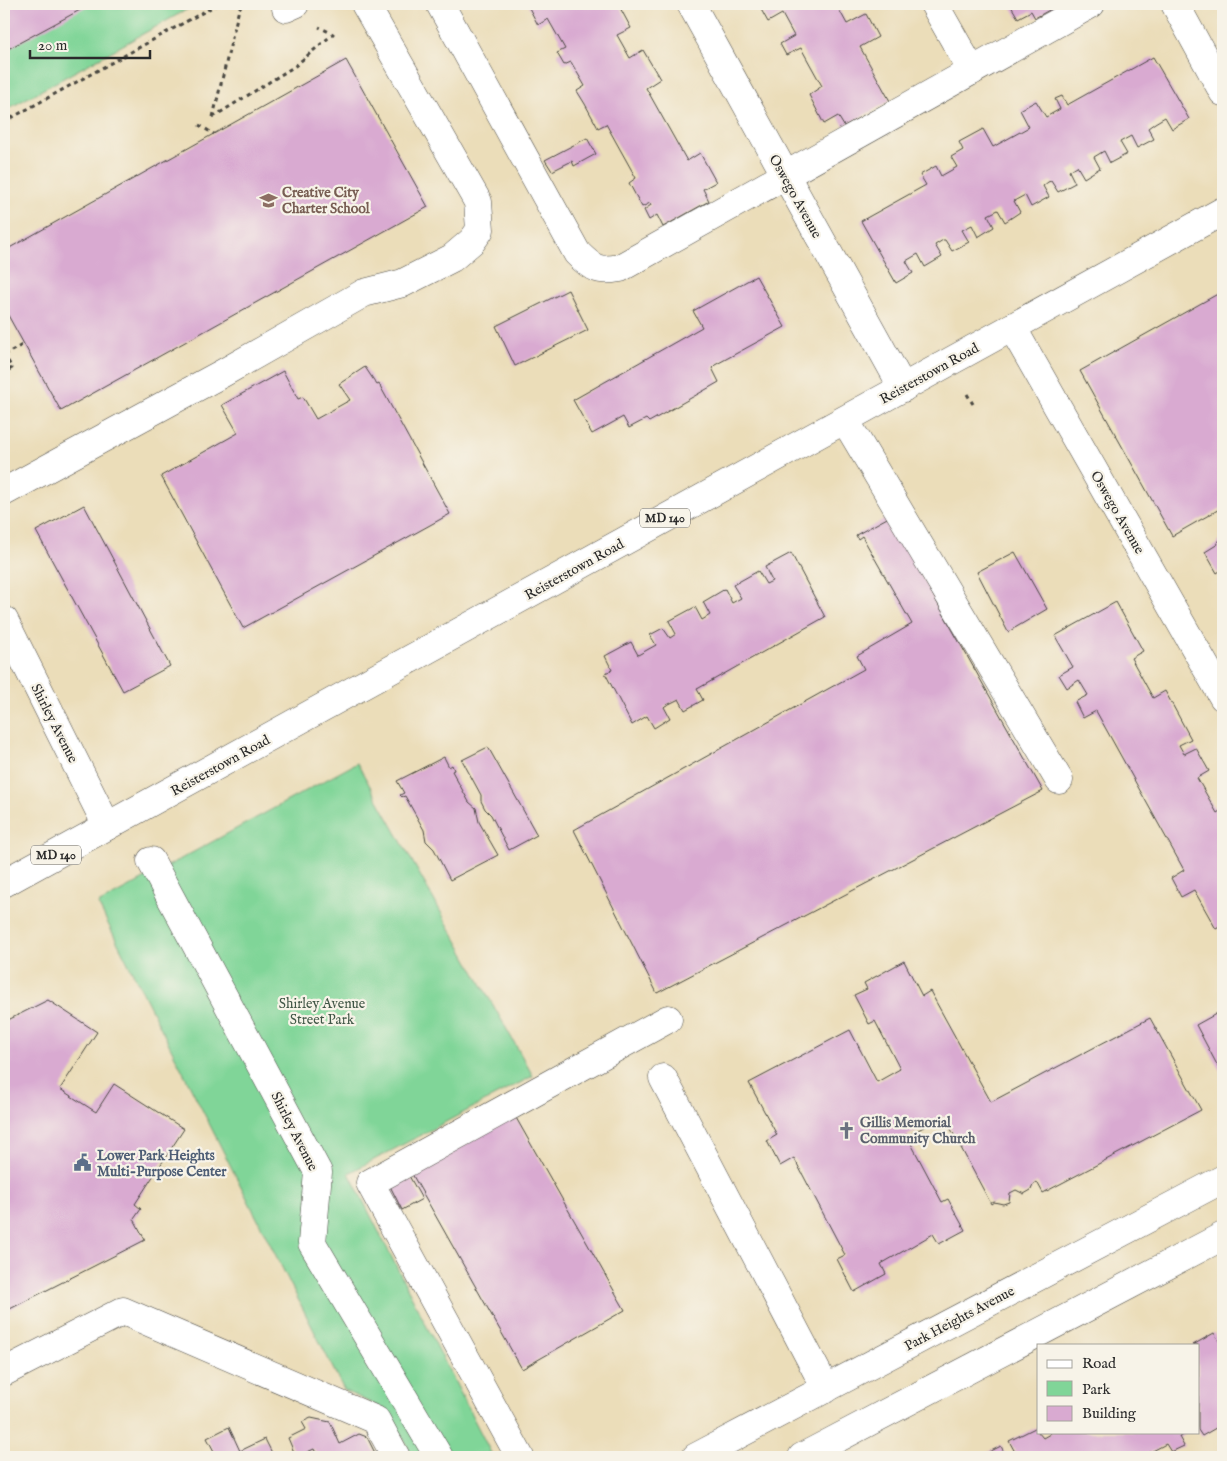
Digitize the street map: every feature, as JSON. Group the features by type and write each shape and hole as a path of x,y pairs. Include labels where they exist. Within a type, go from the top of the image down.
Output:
{"main road":[{"path":"4,492 223,373 364,293 403,283 452,258 476,236 480,230 478,202 365,4"},
{"path":"440,4 577,253 589,265 605,271 620,268 1091,4"},
{"name":"Oswego Avenue","path":"691,4 784,176 903,388"},
{"path":"934,4 972,71"},
{"path":"1175,4 1223,92"},
{"name":"Reisterstown Road","path":"4,883 786,450 845,420 1223,211"},
{"name":"Oswego Avenue","path":"1012,327 1223,696"},
{"path":"845,420 1059,780"},
{"name":"Shirley Avenue","path":"4,620 107,826"},
{"name":"Shirley Avenue","path":"151,861 318,1172 312,1243 439,1457"},
{"path":"520,1457 370,1183 668,1019"},
{"path":"663,1078 826,1389"},
{"name":"Park Heights Avenue","path":"710,1454 826,1389 1223,1179"},
{"path":"802,1457 1223,1236"},
{"path":"4,1372 123,1311 376,1420 396,1457"}],"path":[{"path":"4,122 218,4"},
{"path":"242,4 239,9 213,117 295,66 333,34"},
{"path":"198,124 214,134"},
{"path":"4,373 12,368 4,354 24,344"},
{"path":"966,394 973,404"}],"green space":[{"path":"4,4 197,4 4,111"},
{"name":"Shirley Avenue Street Park","path":"357,763 533,1076 349,1173 493,1457 413,1457 389,1412 344,1390 98,904"}],"building":[{"path":"4,4 91,4 8,49 4,41"},
{"path":"527,4 600,4 602,8 609,4 618,4 631,28 617,35 630,58 643,50 660,79 646,88 687,161 700,153 716,182 703,189 709,201 663,227 657,215 649,220 644,210 651,205 650,203 642,207 629,183 636,178 606,124 598,128 577,91 585,86 571,62 564,65 557,53 565,49 548,19 538,25"},
{"path":"758,4 836,4 847,24 866,14 878,37 860,47 890,101 844,126 838,116 824,124 809,95 822,86 801,48 786,55 780,44 794,36 782,14 768,22"},
{"path":"1016,4 1060,4 1035,18 1031,11 1018,18 1011,6"},
{"path":"1153,57 1189,119 1172,129 1165,117 1148,128 1154,139 1137,148 1131,136 1120,142 1127,154 1110,163 1104,151 1094,157 1100,168 1084,178 1077,166 1069,171 1075,183 1058,192 1051,181 1048,182 1043,186 1049,197 1031,207 1025,195 1014,201 1020,212 1005,222 998,210 988,215 994,227 978,237 972,225 962,230 969,242 952,251 945,240 943,240 935,245 942,257 925,267 918,254 906,261 913,273 896,283 861,221 926,185 920,175 936,166 941,176 957,167 951,157 963,150 959,142 983,129 993,147 1029,127 1020,110 1036,101 1046,117 1060,109 1055,99 1062,96 1067,105"},
{"path":"346,60 428,207 61,411 4,308 4,251"},
{"path":"587,138 596,154 574,166 572,161 552,171 545,160"},
{"path":"756,276 785,327 715,365 712,368 719,382 649,422 646,419 629,428 623,417 592,434 573,400 702,327 693,311"},
{"path":"568,290 588,330 515,366 496,326"},
{"path":"1223,291 1223,507 1172,536 1080,371"},
{"path":"365,367 377,385 379,384 450,514 243,628 161,476 238,433 222,405 283,371 298,399 303,397 316,419 350,400 339,384"},
{"path":"84,505 170,666 123,691 36,531"},
{"path":"889,517 1043,791 657,993 574,830 864,669 857,656 912,624 862,536 858,539 856,535"},
{"path":"1223,539 1223,569 1217,573 1205,552"},
{"path":"1015,552 1047,609 1008,632 977,572"},
{"path":"791,553 825,617 697,689 703,700 685,710 679,699 665,706 670,718 654,728 647,716 632,725 605,673 612,670 605,656 631,642 638,655 656,645 650,635 663,628 670,638 676,634 669,621 695,607 702,620 710,615 703,602 725,589 732,603 741,598 733,585 758,571 766,584 772,581 765,567"},
{"path":"1116,602 1143,651 1131,658 1153,698 1165,691 1191,739 1179,745 1184,754 1196,748 1209,771 1197,778 1217,813 1223,809 1223,925 1216,929 1194,890 1181,897 1171,878 1184,870 1096,711 1083,718 1075,702 1088,695 1079,680 1067,688 1059,675 1073,667 1055,636"},
{"path":"488,747 537,835 509,850 491,815 485,809 481,801 481,795 462,760"},
{"path":"444,757 449,767 452,765 454,770 452,771 469,802 476,808 479,822 498,855 450,880 434,849 426,841 424,830 405,796 402,797 400,795 404,793 397,781"},
{"name":"Gillis Memorial Community Church","path":"904,961 922,996 930,991 991,1102 1150,1018 1201,1110 1043,1193 1037,1182 1031,1190 1024,1194 1016,1190 1010,1193 1009,1202 1003,1204 994,1202 991,1204 944,1116 907,1136 942,1202 948,1199 965,1230 939,1244 933,1234 881,1264 886,1274 854,1292 837,1259 845,1255 794,1158 780,1166 767,1141 777,1135 749,1083 850,1030 877,1082 900,1069 875,1021 869,1024 854,995 867,989 864,983"},
{"name":"Lower Park Heights Multi-Purpose Center","path":"48,1000 97,1032 60,1089 96,1112 114,1084 184,1129 135,1204 141,1209 134,1219 145,1240 4,1312 4,1022"},
{"path":"1223,1010 1223,1076 1196,1025"},
{"path":"515,1116 625,1310 522,1369 412,1174"},
{"path":"408,1174 422,1199 402,1210 389,1184"},
{"path":"1214,1333 1221,1344 1223,1343 1223,1414 1217,1417 1221,1425 1202,1436 1200,1433 1200,1344 1195,1344"},
{"path":"311,1418 330,1422 340,1444 359,1434 367,1437 377,1457 314,1457 317,1455 314,1449 296,1457 288,1438 306,1429 302,1422"},
{"path":"229,1427 240,1451 265,1439 274,1457 217,1457 207,1438"},
{"path":"1037,1427 1037,1434 1043,1438 1050,1434 1184,1434 1179,1437 1184,1446 1171,1452 1166,1444 1145,1455 1147,1457 1006,1457 1015,1452 1009,1441"},
{"path":"1001,1446 1006,1457 979,1457"}],"place":[{"name":"Creative City Charter School","path":"268,200"},
{"name":"Gillis Memorial Community Church","path":"846,1130"},
{"name":"Lower Park Heights Multi-Purpose Center","path":"83,1163"}]}
